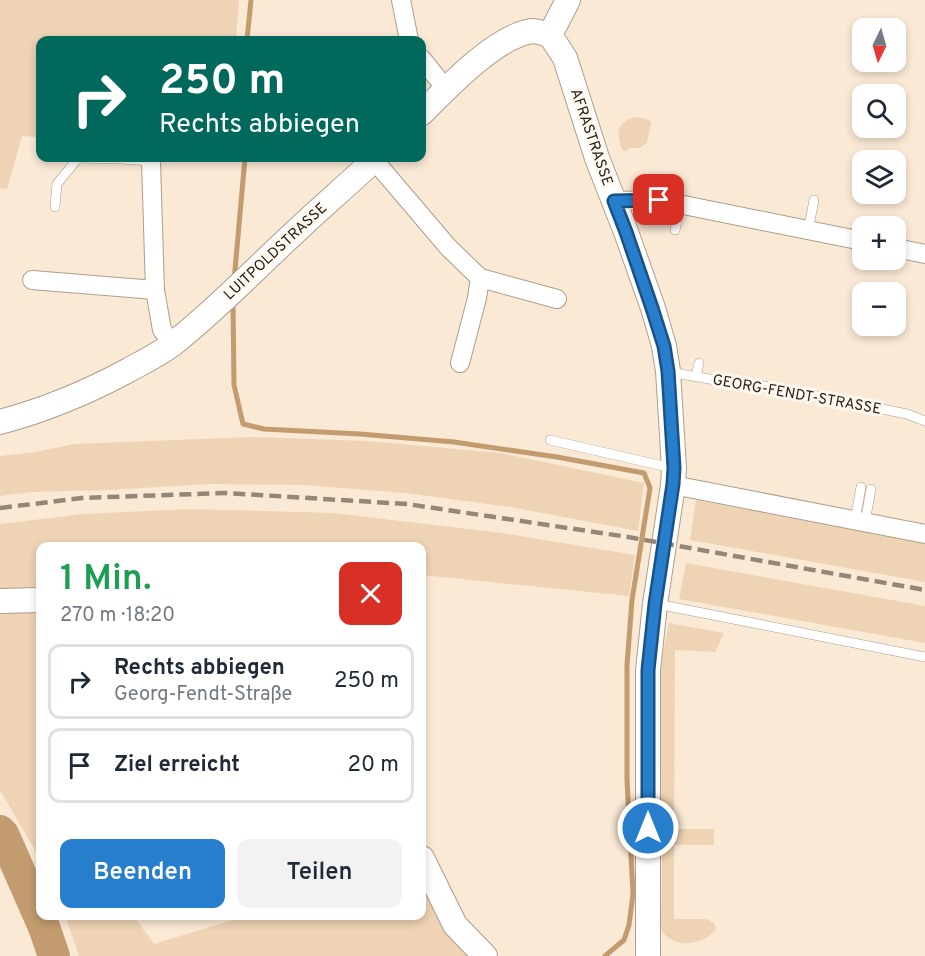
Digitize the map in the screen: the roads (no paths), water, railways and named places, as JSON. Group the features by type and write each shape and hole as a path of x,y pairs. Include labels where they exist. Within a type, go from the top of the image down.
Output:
{"street":[{"path":"401,0 408,36"},
{"path":"426,109 491,49 518,35 534,31 550,35 568,0"},
{"name":"AFRASTRASSE","path":"550,35 565,58 597,158 652,308 664,346 668,371 674,476 655,604 648,670 648,956"},
{"path":"426,64 446,89"},
{"path":"151,162 155,290 162,330 173,344"},
{"name":"LUITPOLDSTRASSE","path":"0,422 33,413 76,396 108,381 173,344 372,162"},
{"path":"377,162 448,247 480,278 557,299"},
{"path":"614,201 659,200 808,231 829,238 852,241"},
{"path":"906,250 925,254"},
{"path":"460,363 480,278"},
{"path":"32,280 155,290"},
{"path":"674,476 860,521 925,534"},
{"path":"0,601 36,600"},
{"path":"426,866 455,925 485,956"}],"lane":[{"path":"55,207 57,184 75,162"},
{"path":"808,231 814,200"},
{"path":"675,230 680,205"},
{"path":"696,376 699,363"},
{"name":"GEORG-FENDT-STRASSE","path":"668,371 786,390 907,414 925,421"},
{"path":"550,440 674,476"},
{"path":"860,521 861,487"},
{"path":"860,521 871,489"},
{"path":"655,604 925,657"}],"waterway":[{"path":"247,36 251,0"},
{"path":"234,281 245,162"},
{"path":"233,302 234,385 243,424 264,429 454,442 644,473 650,488 632,600 627,665 627,780 633,894 629,925 624,940 605,956"},
{"path":"0,831 36,909"},
{"path":"41,920 54,956"}],"railway":[{"path":"0,508 82,498 226,493 407,504 628,537 925,590"}]}
